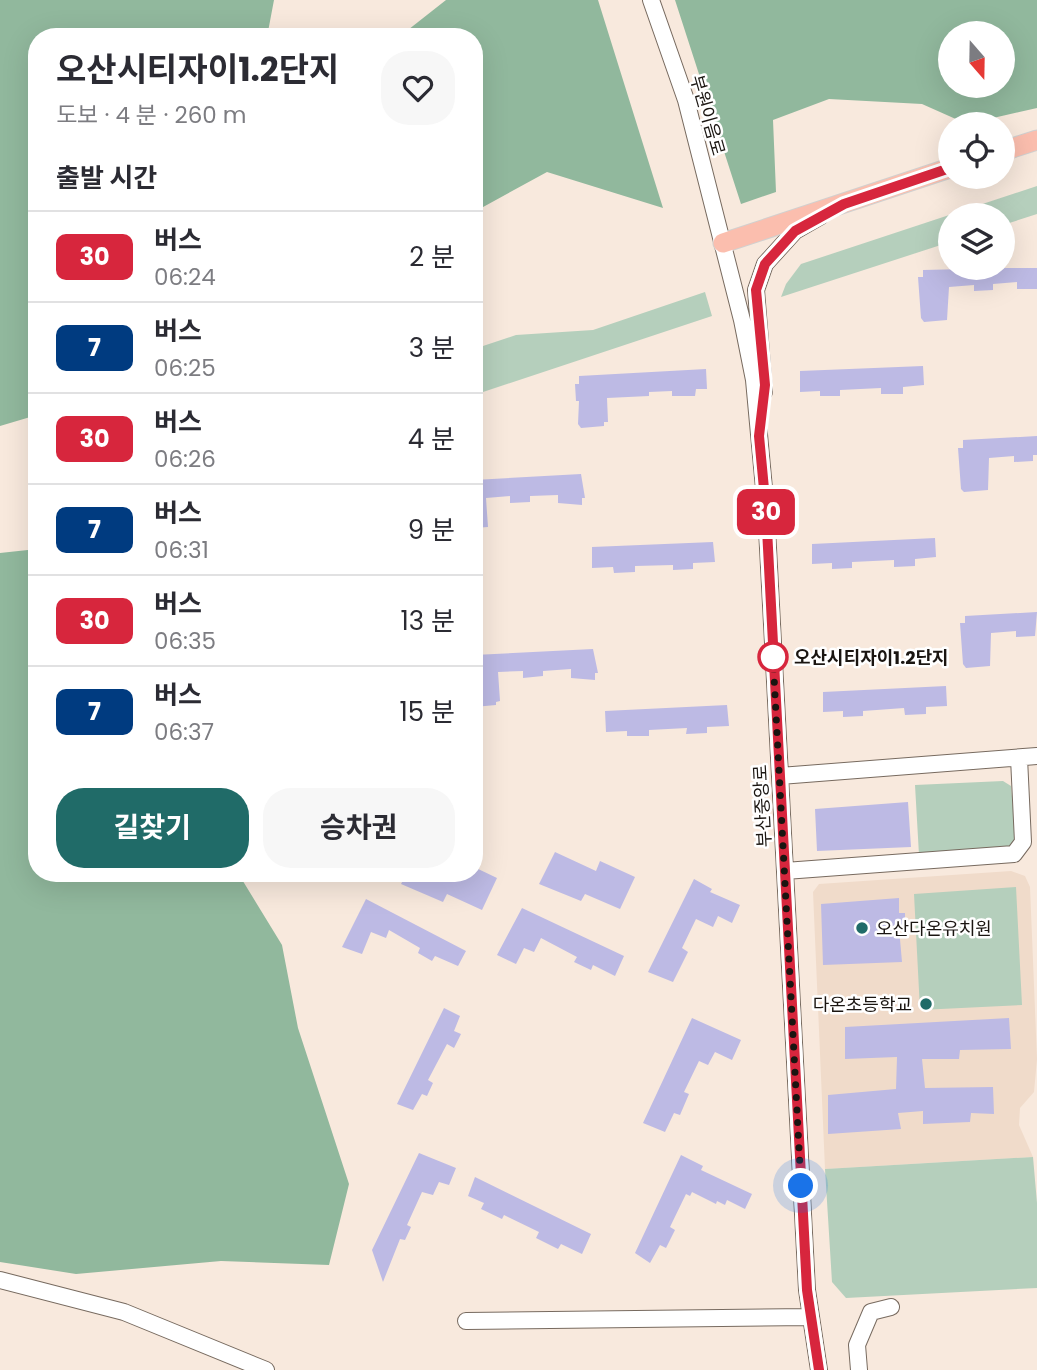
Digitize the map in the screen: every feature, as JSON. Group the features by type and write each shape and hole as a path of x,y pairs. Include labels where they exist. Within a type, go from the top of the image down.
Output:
{"main road":[{"path":"1015,147 1037,140"},
{"path":"723,243 938,173"}],"street":[{"name":"부원이음로","path":"651,0 686,100 723,243"},
{"path":"759,436 765,385 756,290 760,277 765,264 795,231 844,204"},
{"name":"부산중앙로","path":"723,243 754,380 759,436 810,1317 820,1370"},
{"path":"780,776 1037,756"},
{"path":"785,871 1014,854 1023,842 1019,758"},
{"path":"0,1280 124,1312 250,1361 266,1370"},
{"path":"859,1370 857,1346 871,1312 891,1307"},
{"path":"466,1321 810,1317"}],"shaded area":[{"name":"다온초등학교","path":"1011,871 1025,876 1030,887 1037,1059 1034,1092 1020,1108 1019,1125 1033,1157 825,1169 813,892 819,884"}],"green space":[{"path":"0,0 274,0 269,28 28,28 28,418 0,426"},
{"path":"446,0 598,0 663,208 547,172 483,207 483,28 410,28"},
{"path":"675,0 1037,0 1037,108 1015,113 940,112 922,104 829,99 773,120 776,192 741,204"},
{"path":"1037,186 1037,214 1015,221 1015,203 986,203"},
{"path":"938,219 938,246 781,297 786,284 801,264"},
{"path":"705,292 712,316 483,392 483,346 516,335 593,330"},
{"path":"28,550 28,882 244,882 282,945 298,1028 349,1184 329,1265 221,1261 76,1274 0,1262 0,553"},
{"path":"1003,781 1011,786 1016,839 1010,846 919,855 915,785"},
{"path":"1016,887 1022,1005 920,1010 914,894"},
{"path":"1033,1157 1037,1203 1037,1288 846,1298 832,1282 825,1169"}],"building":[{"path":"1015,268 1037,268 1037,289 1017,289 1017,282 993,284 993,290 974,291 974,285 949,287 947,320 924,322 921,318 918,277 923,277 923,270 938,270 938,280 1015,280"},
{"path":"923,366 924,385 903,387 903,394 881,394 881,388 840,390 840,396 820,396 820,391 800,392 800,371"},
{"path":"706,369 707,389 696,389 695,396 672,396 672,391 649,392 649,396 607,398 608,422 604,422 604,426 581,428 578,424 579,401 576,401 575,384 579,384 579,376"},
{"path":"1037,436 1037,455 1033,455 1033,461 1014,462 1014,456 989,458 988,490 964,492 961,489 958,448 963,448 963,440"},
{"path":"581,474 585,498 582,498 582,505 558,503 558,495 530,496 530,502 510,503 510,496 486,498 488,527 483,527 483,479"},
{"path":"935,538 936,557 915,559 915,566 894,567 894,560 852,562 852,568 832,569 832,563 812,564 812,544"},
{"path":"713,542 715,562 693,563 693,569 673,570 673,565 635,566 635,572 614,573 613,567 592,568 592,547"},
{"path":"1037,612 1035,636 1016,637 1016,631 991,633 990,666 966,668 963,664 960,623 965,623 965,616"},
{"path":"593,649 598,673 595,673 595,680 571,678 571,669 543,671 543,676 523,678 523,671 498,672 500,701 496,702 496,705 483,706 483,655"},
{"path":"946,686 947,706 926,707 926,714 905,715 904,708 863,711 863,716 843,717 843,711 823,712 823,692"},
{"path":"727,705 729,726 707,727 707,733 686,734 687,728 649,730 649,736 627,736 627,731 606,732 605,711"},
{"path":"908,802 911,847 817,851 815,809"},
{"path":"555,852 596,871 600,861 635,877 620,909 585,894 581,901 539,884"},
{"path":"483,871 497,878 482,910 447,894 443,902 401,884 483,882"},
{"path":"694,879 712,889 710,892 740,905 732,923 718,916 713,927 696,919 682,948 688,952 673,982 648,972"},
{"path":"899,898 899,913 905,913 905,928 899,928 902,962 823,965 821,904"},
{"path":"366,899 466,951 458,966 435,956 432,961 418,953 420,948 389,930 386,938 371,932 362,954 342,947"},
{"path":"522,908 624,956 615,976 593,965 591,970 574,962 577,957 541,938 534,952 524,948 516,964 497,955"},
{"path":"444,1008 460,1016 454,1031 461,1034 454,1048 447,1044 428,1080 433,1083 427,1096 422,1094 413,1110 397,1104"},
{"path":"692,1018 741,1040 732,1060 715,1052 708,1065 699,1061 684,1092 689,1094 680,1115 674,1113 665,1132 643,1123"},
{"path":"1009,1018 1011,1049 960,1050 959,1059 922,1059 925,1088 993,1087 994,1114 971,1113 970,1122 923,1124 923,1111 898,1113 901,1129 828,1134 828,1095 896,1089 897,1057 845,1059 845,1027"},
{"path":"419,1153 456,1168 449,1185 439,1182 433,1195 422,1192 407,1225 411,1227 405,1240 400,1239 383,1282 372,1250"},
{"path":"681,1155 703,1166 701,1170 752,1194 745,1209 727,1200 725,1205 717,1201 716,1204 692,1192 690,1196 686,1194 670,1227 675,1230 666,1248 660,1245 650,1263 635,1253"},
{"path":"475,1177 591,1234 582,1254 561,1244 558,1249 536,1238 539,1232 504,1215 502,1219 481,1209 484,1203 468,1196"}],"bus line":[{"name":"30","path":"819,1370 807,1290 766,510 759,436 765,385 756,290 765,264 795,231 844,204 938,172"}],"place":[{"name":"오산시티자이1.2단지","path":"773,657"},
{"name":"오산다온유치원","path":"862,928"},
{"name":"다온초등학교","path":"926,1004"}],"route":[{"path":"773,657 801,1186"}]}
